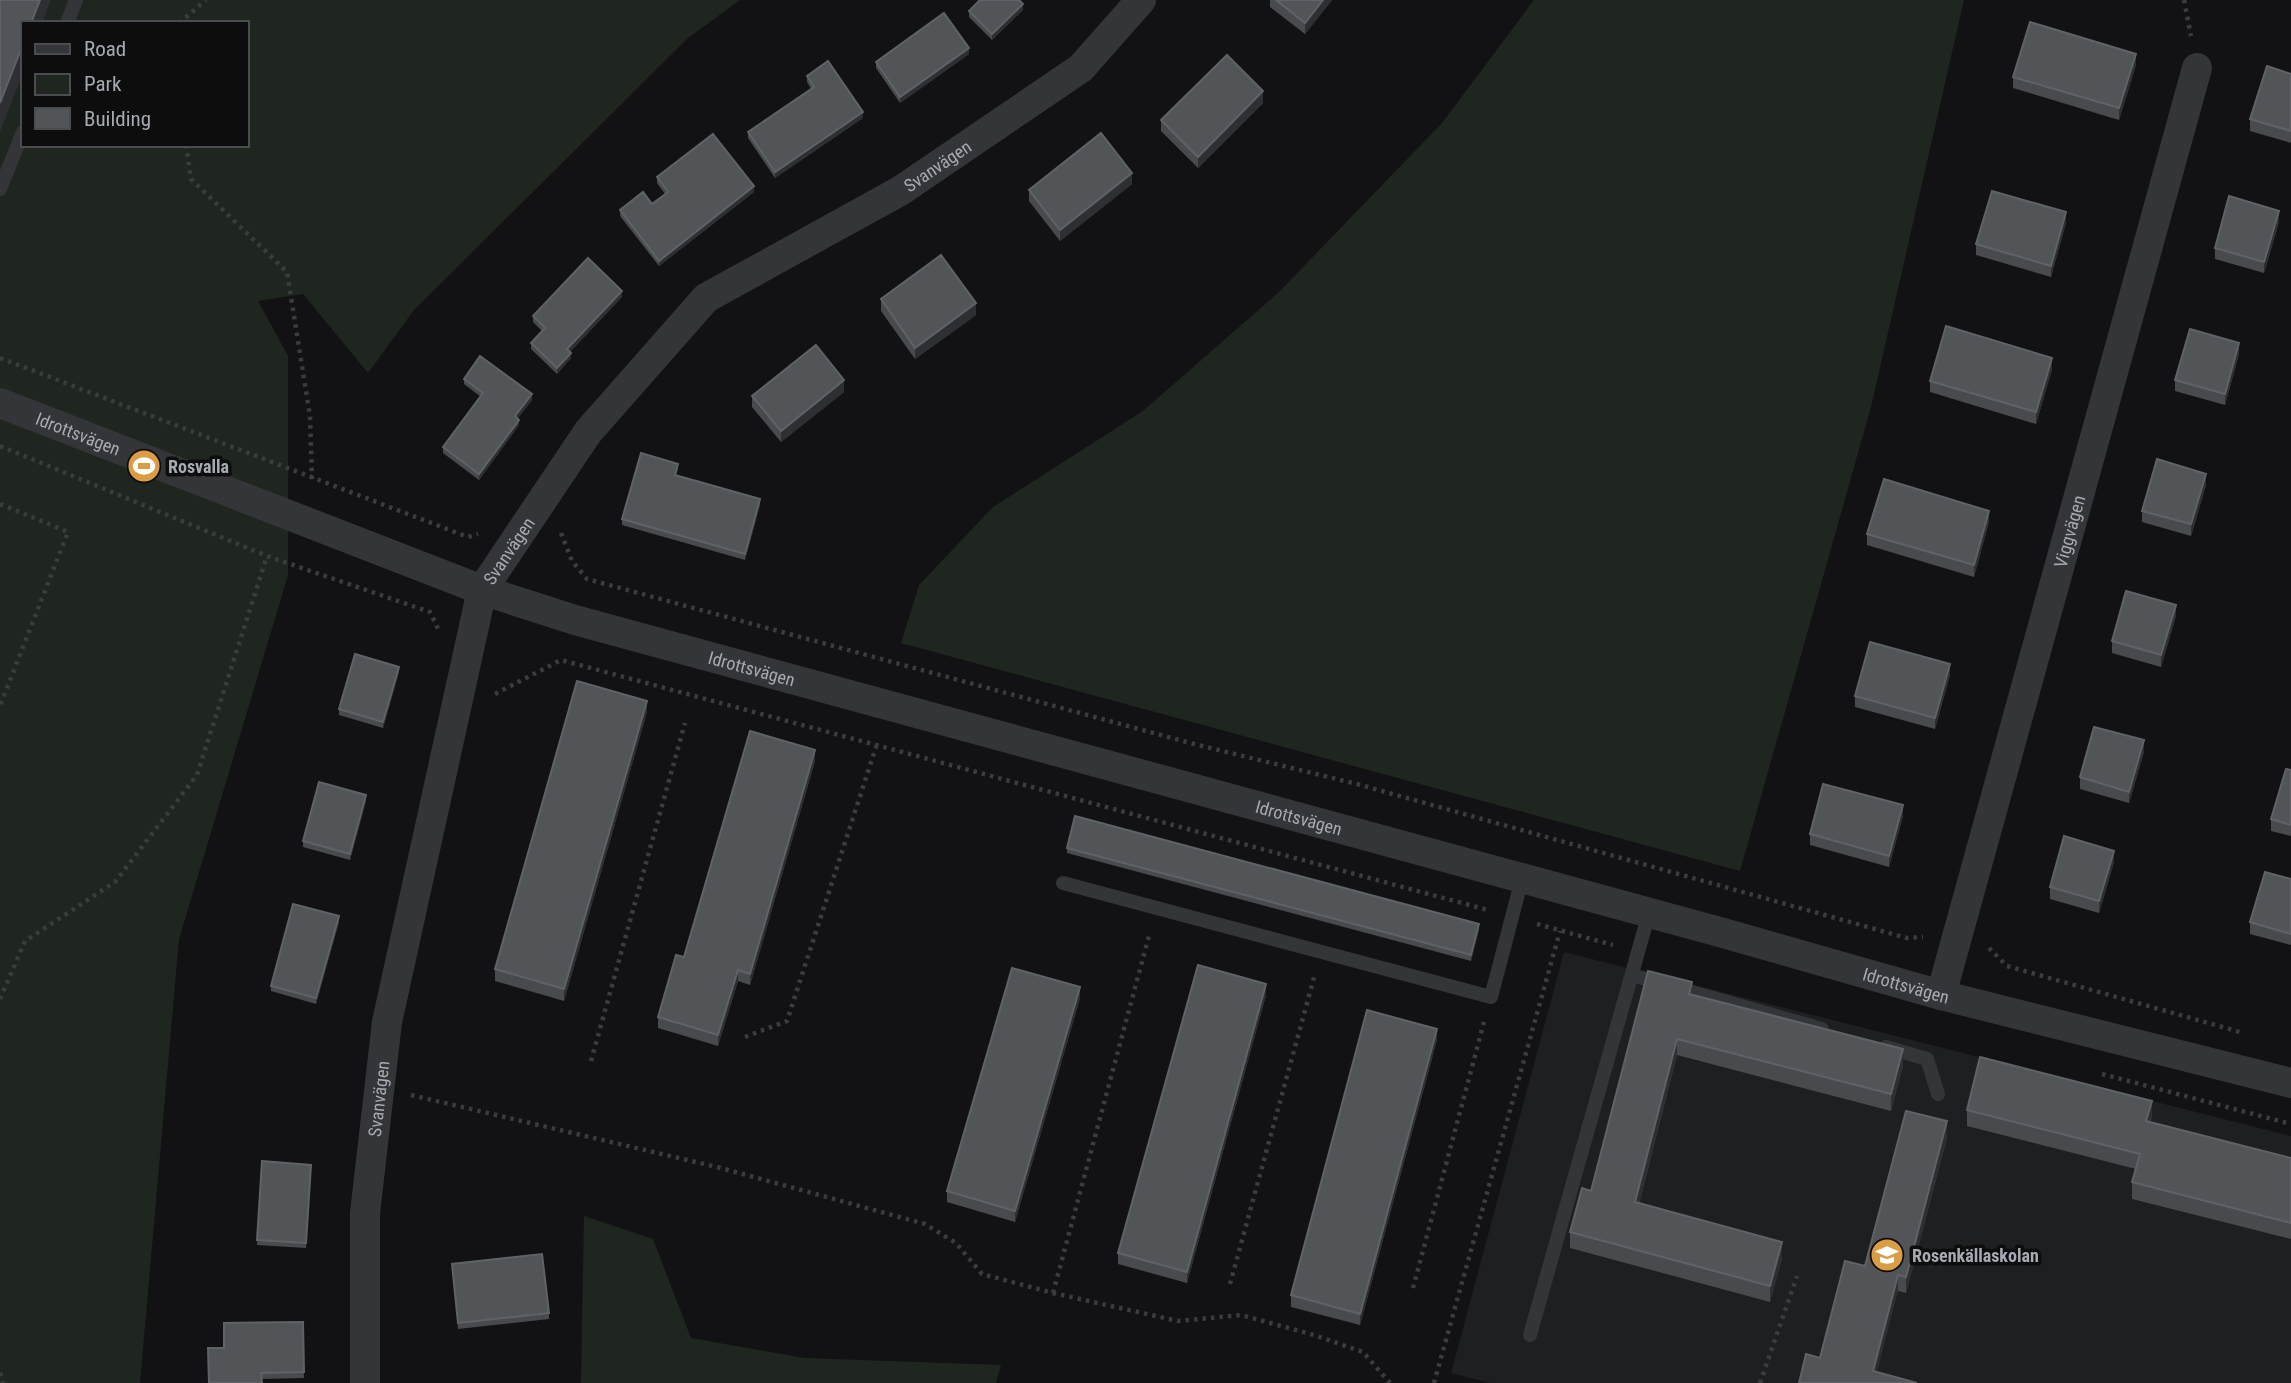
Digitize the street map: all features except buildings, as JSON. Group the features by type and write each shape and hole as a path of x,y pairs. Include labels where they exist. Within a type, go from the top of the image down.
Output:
{"street":[{"name":"Svanvägen","path":"365,1383 365,1213 387,1022 482,590 588,432 706,298 900,191 1081,68 1142,0"},
{"name":"Viggvägen","path":"1941,995 2197,68"},
{"name":"Idrottsvägen","path":"0,403 482,590 588,624 1941,995 2291,1083"}],"lane":[{"path":"68,21 76,0"},
{"path":"0,188 21,137"},
{"path":"1063,883 1491,997 1522,879"},
{"path":"1530,1335 1649,913"},
{"path":"1632,975 1833,1032"},
{"path":"1873,1044 1927,1059 1938,1094"}],"path":[{"path":"181,21 206,0"},
{"path":"186,147 191,178 288,272 310,416 312,479"},
{"path":"0,358 468,537 482,533"},
{"path":"0,446 267,556 430,612 439,633"},
{"path":"0,504 68,532 0,706"},
{"path":"532,514 560,531 572,561 587,579 679,606 825,642 1182,740 1370,788 1907,938 1933,937 1948,927 1960,928 1987,946 2007,966 2243,1033"},
{"path":"0,999 25,941 115,882 197,775 267,556"},
{"path":"460,691 487,698 561,660 1639,951"},
{"path":"591,1061 685,723"},
{"path":"745,1037 787,1021 876,747"},
{"path":"1053,1293 1156,908"},
{"path":"1434,1383 1560,931"},
{"path":"1230,1284 1321,953"},
{"path":"1413,1288 1491,997"},
{"path":"2091,1071 2291,1124"},
{"path":"379,1088 717,1167 925,1224 956,1243 982,1274 1053,1293 1178,1321 1241,1315 1314,1335 1363,1352 1391,1383"},
{"path":"1760,1383 1797,1276"},
{"path":"0,1373 3,1383"}],"shaded area":[{"name":"Rosenkällaskolan","path":"1564,952 2291,1136 2291,1383 1490,1383 1451,1373"}],"green space":[{"path":"0,0 740,0 688,38 414,310 368,373 303,294 258,301 288,356 288,575 179,939 140,1383 0,1383"},
{"path":"1534,0 1964,0 1871,407 1740,871 901,643 919,585 993,507 1143,411 1278,293 1442,123"},
{"path":"584,1216 653,1239 691,1338 804,1358 1001,1365 996,1383 581,1383"}],"place":[{"name":"Rosvalla","path":"144,466"},
{"name":"Rosenkällaskolan","path":"1887,1255"}]}
